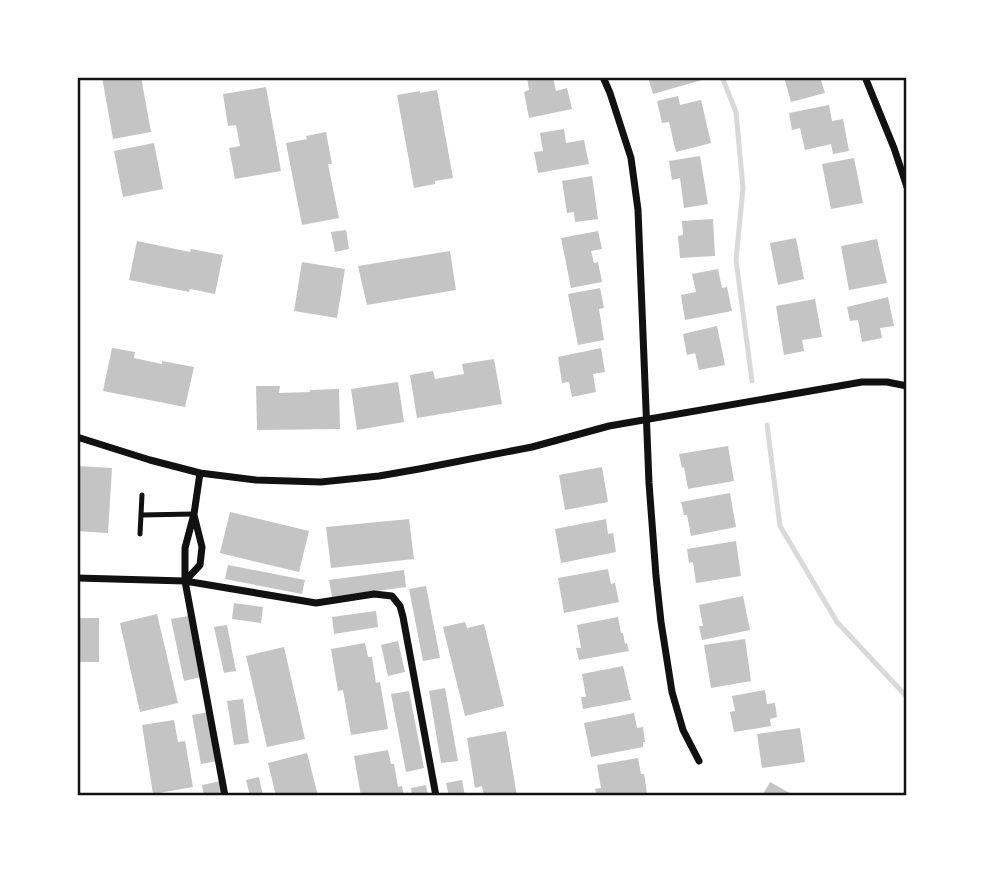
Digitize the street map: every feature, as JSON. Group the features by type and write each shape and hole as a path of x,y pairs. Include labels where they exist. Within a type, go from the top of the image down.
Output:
{"street":[{"path":"603,77 631,158 638,210 651,524 663,634 672,692 682,730 699,761"},
{"path":"865,77 907,187"},
{"path":"77,437 150,460 227,478 321,482 379,476 532,447 608,426 862,382 887,382 907,386"},
{"path":"200,473 194,514 185,548 185,581 225,796"},
{"path":"185,581 200,565 202,547 194,514"},
{"path":"77,578 185,581 316,603 374,594 392,596 400,606 436,796"}],"lane":[{"path":"140,534 142,495"},
{"path":"141,515 194,514"}],"building":[{"path":"102,77 141,77 151,132 113,139"},
{"path":"553,77 556,91 567,88 572,109 529,118 524,92 529,90 527,78"},
{"path":"648,77 701,77 702,80 653,94"},
{"path":"784,77 820,77 825,93 791,102"},
{"path":"266,87 281,171 235,179 229,148 240,146 236,125 228,126 223,94"},
{"path":"437,90 453,178 414,188 397,95"},
{"path":"678,96 680,105 701,100 711,143 676,152 669,122 662,123 657,101"},
{"path":"829,105 832,121 843,119 849,151 833,154 831,144 805,150 800,128 792,130 789,113"},
{"path":"564,129 566,143 584,140 589,164 538,173 534,152 543,151 540,133"},
{"path":"326,132 332,164 328,164 339,218 302,225 286,143"},
{"path":"154,143 163,189 123,197 114,151"},
{"path":"700,156 708,204 684,208 680,178 672,180 669,161"},
{"path":"854,158 863,203 831,209 822,164"},
{"path":"592,176 598,219 575,222 574,212 567,213 562,181"},
{"path":"713,219 715,256 680,258 678,236 683,235 682,221"},
{"path":"346,230 349,249 335,252 331,232"},
{"path":"598,231 602,249 591,251 594,263 598,262 602,282 571,288 561,238"},
{"path":"796,238 804,279 778,285 770,243"},
{"path":"877,239 887,283 849,290 841,246"},
{"path":"137,241 190,252 191,249 223,255 215,294 190,289 189,292 129,280"},
{"path":"450,251 456,290 367,305 358,266"},
{"path":"302,262 345,269 337,318 294,311"},
{"path":"718,269 722,288 727,287 732,311 685,320 681,295 696,292 692,274"},
{"path":"600,288 604,308 599,309 604,340 578,345 568,294"},
{"path":"888,297 894,326 880,328 882,338 862,342 858,320 850,321 847,307"},
{"path":"815,299 822,337 802,340 804,351 784,355 776,306"},
{"path":"717,326 725,365 699,370 695,353 687,355 683,334"},
{"path":"112,348 135,352 134,358 194,367 185,407 103,391"},
{"path":"601,348 605,372 593,374 596,392 572,397 569,382 562,383 558,357"},
{"path":"494,359 502,404 417,418 410,375 433,371 435,379 464,374 462,364"},
{"path":"398,382 404,422 357,430 351,389"},
{"path":"256,386 280,386 279,393 339,389 340,429 257,430"},
{"path":"728,446 734,481 688,489 679,454"},
{"path":"77,466 112,468 108,533 77,531"},
{"path":"602,467 608,502 565,510 559,475"},
{"path":"730,493 736,527 691,536 681,502"},
{"path":"230,512 309,531 299,572 220,553"},
{"path":"409,519 414,559 331,568 326,527"},
{"path":"606,519 608,534 613,533 616,552 561,563 555,529"},
{"path":"736,541 741,576 696,583 693,562 689,563 687,549"},
{"path":"228,565 305,580 302,594 225,579"},
{"path":"608,569 611,584 615,583 619,602 564,613 558,578"},
{"path":"404,570 406,587 332,597 329,580"},
{"path":"426,586 440,658 423,661 409,589"},
{"path":"743,596 750,630 702,640 699,626 703,626 699,605"},
{"path":"234,603 263,607 261,623 232,619"},
{"path":"376,611 378,627 334,634 332,617"},
{"path":"157,614 178,703 140,712 120,623"},
{"path":"188,616 201,677 184,681 171,619"},
{"path":"618,617 629,651 579,660 576,648 581,648 577,625"},
{"path":"77,618 99,618 99,662 77,662"},
{"path":"465,622 467,628 484,624 504,706 465,716 443,627"},
{"path":"227,625 236,671 224,673 214,627"},
{"path":"745,639 751,681 711,688 704,645"},
{"path":"398,641 405,672 388,676 381,645"},
{"path":"365,643 368,657 372,657 376,683 380,682 388,729 351,735 343,690 338,691 331,649"},
{"path":"284,647 305,739 267,747 246,656"},
{"path":"623,666 631,700 583,709 581,697 586,697 582,674"},
{"path":"445,688 458,761 441,763 429,691"},
{"path":"765,690 767,704 775,703 777,717 770,719 771,726 734,732 730,712 735,711 732,696"},
{"path":"409,691 424,768 406,772 391,694"},
{"path":"243,699 249,743 234,745 227,701"},
{"path":"209,712 217,761 201,764 192,715"},
{"path":"634,713 637,728 643,727 643,747 591,757 584,723"},
{"path":"174,720 178,742 185,741 193,787 153,794 142,725"},
{"path":"800,728 805,762 762,768 757,734"},
{"path":"506,731 517,796 484,796 482,786 475,788 467,738"},
{"path":"388,750 391,764 394,764 398,787 402,786 404,796 361,796 354,756"},
{"path":"307,753 318,796 276,796 268,763"},
{"path":"638,758 647,793 597,796 595,789 601,788 597,765"},
{"path":"259,777 263,796 250,796 246,780"},
{"path":"462,780 465,796 449,796 446,783"},
{"path":"221,781 224,796 204,796 202,785"},
{"path":"770,782 795,796 762,796"},
{"path":"426,785 428,796 412,796 411,788"}],"waterway":[{"path":"722,77 736,112 743,188 736,260 752,381"},
{"path":"767,425 780,526 837,622 907,697"}]}
